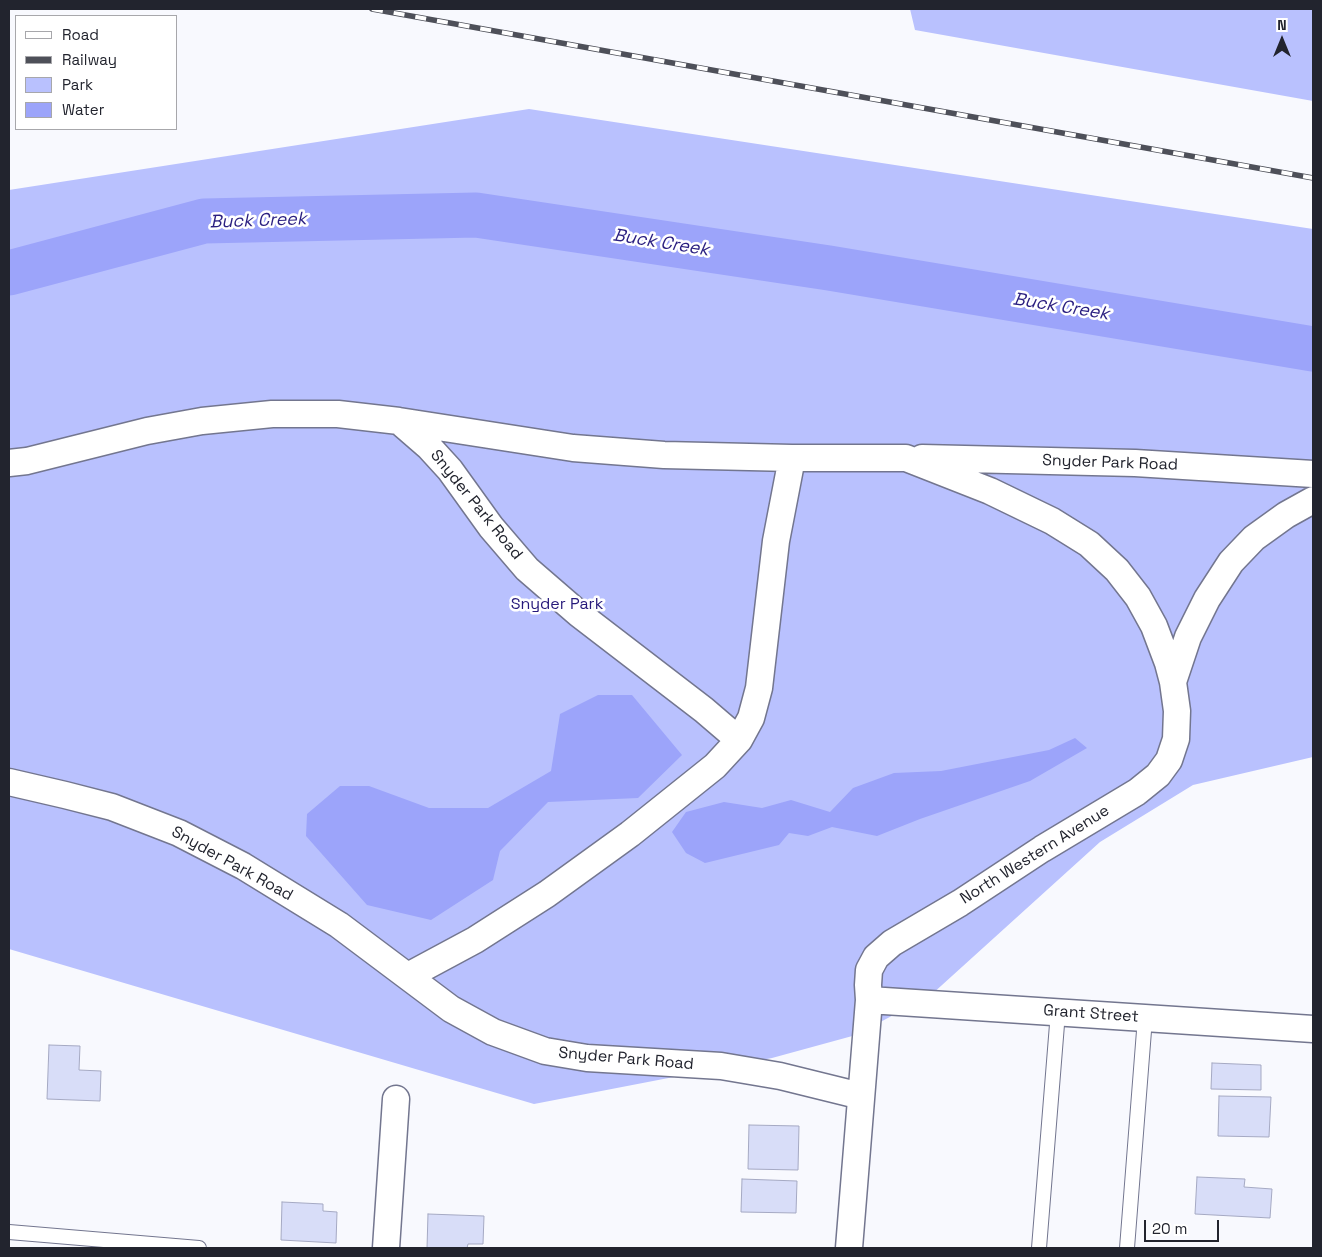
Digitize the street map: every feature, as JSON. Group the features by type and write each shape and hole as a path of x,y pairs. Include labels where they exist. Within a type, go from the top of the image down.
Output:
{"street":[{"name":"Snyder Park Road","path":"9,463 147,431 202,421 272,414 338,414 399,421 573,448 664,455 1136,463 1313,474"},
{"name":"Snyder Park Road","path":"399,421 429,447 450,470 491,527 528,569 579,614 704,710 739,740"},
{"path":"408,976 474,940 547,894 630,834 707,772 739,740 751,718 759,688 776,540 792,458"},
{"name":"Snyder Park Road","path":"906,458 990,491 1052,521 1089,544 1117,570 1138,597 1154,626 1173,682"},
{"name":"North Western Avenue","path":"849,1248 869,1000 869,970 876,958 892,943 960,903 1042,849 1137,792 1158,775 1169,760 1176,739 1177,711 1173,682 1188,637 1207,599 1231,562 1254,538 1286,515 1313,500"},
{"name":"Snyder Park Road","path":"9,782 112,807 179,833 243,866 339,925 452,1009 493,1032 545,1051 587,1058 722,1066 780,1076 861,1096"},
{"name":"Grant Street","path":"869,1000 1313,1029"},
{"path":"386,1248 396,1099"}],"lane":[{"path":"1039,1248 1058,1012"},
{"path":"1127,1248 1145,1018"},
{"path":"9,1232 199,1248"}],"green space":[{"path":"910,9 1313,9 1313,101 915,30"},
{"name":"Snyder Park","path":"529,109 1313,229 1313,757 1193,785 1100,842 931,995 856,1035 772,1058 534,1104 9,949 9,190"}],"water":[{"path":"598,695 632,695 682,755 638,798 548,802 500,851 493,880 431,920 367,905 306,836 307,814 340,786 369,786 429,808 488,808 551,771 560,714"},
{"path":"1075,738 1087,748 1030,781 877,836 832,827 808,836 789,833 779,845 705,863 686,853 672,832 686,812 724,802 762,808 791,800 830,812 853,788 894,773 941,771 1049,750"}],"building":[{"path":"49,1045 80,1046 79,1070 101,1071 100,1101 47,1099"},
{"path":"1212,1063 1261,1065 1261,1090 1211,1089"},
{"path":"1219,1096 1271,1097 1269,1137 1218,1136"},
{"path":"749,1125 799,1126 798,1170 748,1169"},
{"path":"1197,1177 1245,1179 1244,1187 1272,1189 1270,1218 1195,1214"},
{"path":"742,1179 797,1181 796,1213 741,1212"},
{"path":"282,1202 323,1204 323,1211 337,1212 336,1243 281,1240"},
{"path":"428,1214 484,1216 483,1244 468,1244 467,1248 427,1248"}],"waterway":[{"name":"Buck Creek","path":"9,273 204,221 476,215 829,268 1313,349"}],"railway":[{"path":"372,9 1313,178"}]}
